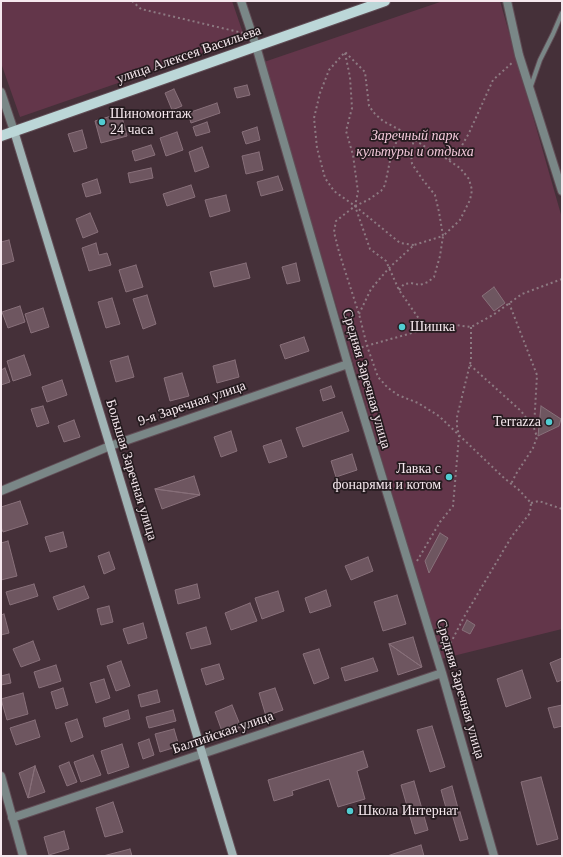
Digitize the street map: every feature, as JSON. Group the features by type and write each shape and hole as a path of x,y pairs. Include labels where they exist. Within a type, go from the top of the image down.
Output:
{"main road":[{"name":"улица Алексея Васильева","path":"1,136 385,1"}],"street":[{"name":"Средняя Заречная улица","path":"241,1 256,46 348,364 442,673 494,856"},
{"path":"507,1 519,54 562,191"},
{"name":"Большая Заречная улица","path":"1,92 110,446 233,856"},
{"name":"9-я Заречная улица","path":"1,491 110,446 348,364"},
{"name":"Балтийская улица","path":"12,818 442,673"},
{"path":"1,776 23,856"}],"lane":[{"path":"530,88 540,60 562,13"}],"path":[{"path":"132,1 141,9 252,35"},
{"path":"345,52 361,66 365,72 369,106 375,114 383,121 449,160 460,168 468,179 472,190 470,200 460,220 443,236 414,245 400,243 355,206 334,191 326,178 317,148 314,118 320,93 329,70 345,52"},
{"path":"345,52 350,77 352,108 346,131 354,154 358,192 355,206 370,249 386,261 399,290 426,329"},
{"path":"449,160 460,148 469,133 494,80 519,54"},
{"path":"414,139 398,139 392,151 385,185 381,191 368,200 355,206 336,222 334,232 359,314 367,346 378,377 388,388 398,395 418,403 439,416 531,503 530,513 512,536 439,664"},
{"path":"399,290 404,284 411,283 420,285 428,282 434,277 439,262 443,236 440,212 435,196 412,164 411,153 414,139"},
{"path":"359,314 371,289 389,268 414,245"},
{"path":"345,352 426,329 439,323 470,327 493,315 522,294 562,279"},
{"path":"509,303 537,376 534,428"},
{"path":"411,571 440,522 453,506 459,436 457,426 458,417 470,365 470,327"},
{"path":"470,365 521,411 534,428 537,437 533,448 511,484"},
{"path":"531,503 539,501 562,509"}],"green space":[{"path":"1,1 232,1 245,39 20,117 1,63"},
{"name":"Заречный парк культуры и отдыха","path":"443,1 500,1 562,218 562,629 441,659 264,62"}],"building":[{"path":"247,85 250,95 237,98 234,88"},
{"path":"174,89 182,106 172,110 165,93"},
{"path":"217,103 220,113 191,123 188,113"},
{"path":"121,113 127,136 101,143 95,121"},
{"path":"207,122 210,132 196,136 193,127"},
{"path":"257,127 260,140 246,144 242,132"},
{"path":"82,130 87,148 74,152 68,134"},
{"path":"177,132 183,150 166,156 160,138"},
{"path":"151,145 155,155 135,161 132,151"},
{"path":"202,147 209,167 195,172 189,152"},
{"path":"259,152 263,170 246,174 242,156"},
{"path":"151,168 153,178 130,183 128,173"},
{"path":"278,176 283,190 261,196 257,182"},
{"path":"97,179 101,193 86,197 82,184"},
{"path":"191,185 195,197 167,206 163,194"},
{"path":"226,195 230,211 210,217 205,200"},
{"path":"90,213 98,232 83,238 76,219"},
{"path":"9,240 14,261 1,265 1,242"},
{"path":"96,243 99,255 107,253 111,265 89,271 82,248"},
{"path":"246,263 250,278 214,287 210,272"},
{"path":"296,263 300,281 287,284 282,267"},
{"path":"136,265 143,287 126,292 119,270"},
{"path":"494,287 505,303 494,311 482,296"},
{"path":"147,295 156,324 143,329 133,299"},
{"path":"112,298 120,324 106,328 98,302"},
{"path":"20,306 25,322 8,328 2,312"},
{"path":"43,308 49,327 31,333 25,314"},
{"path":"304,337 309,351 285,359 280,345"},
{"path":"24,355 31,375 13,381 7,361"},
{"path":"128,356 134,377 116,382 110,361"},
{"path":"235,360 239,377 217,383 213,366"},
{"path":"5,368 10,382 1,385 1,370"},
{"path":"182,373 189,396 170,401 164,378"},
{"path":"62,380 67,395 47,402 42,387"},
{"path":"331,386 335,397 323,401 320,390"},
{"path":"43,406 49,423 37,427 31,409"},
{"path":"541,406 561,419 559,426 538,436"},
{"path":"342,412 349,431 303,447 296,428"},
{"path":"74,420 80,437 64,442 58,426"},
{"path":"231,431 237,451 221,457 214,437"},
{"path":"281,440 287,457 269,463 263,446"},
{"path":"352,454 357,470 336,477 331,461"},
{"path":"194,476 200,495 155,489"},
{"path":"155,489 200,495 162,509"},
{"path":"20,501 28,524 3,532 1,527 1,507"},
{"path":"63,532 67,547 50,552 45,537"},
{"path":"440,533 448,538 429,573 425,561"},
{"path":"8,541 17,576 1,580 1,543"},
{"path":"109,552 115,569 104,574 98,556"},
{"path":"368,557 373,571 351,580 345,566"},
{"path":"34,584 38,596 10,605 6,592"},
{"path":"197,584 200,598 178,604 175,590"},
{"path":"84,586 89,598 58,610 53,597"},
{"path":"326,590 331,606 310,613 305,598"},
{"path":"278,591 284,611 262,619 255,598"},
{"path":"397,595 406,624 383,631 374,602"},
{"path":"250,603 257,621 231,630 225,613"},
{"path":"109,606 113,622 101,625 97,609"},
{"path":"4,614 9,633 1,635 1,615"},
{"path":"467,620 475,625 470,634 462,630"},
{"path":"143,623 147,638 128,644 123,629"},
{"path":"206,627 211,644 191,649 186,633"},
{"path":"413,637 422,667 389,644"},
{"path":"33,641 40,660 21,667 13,649"},
{"path":"389,644 422,667 398,675"},
{"path":"319,649 329,678 314,684 303,654"},
{"path":"373,658 378,671 345,681 341,668"},
{"path":"562,658 562,680 557,682 550,663"},
{"path":"121,661 130,686 116,691 107,666"},
{"path":"219,664 224,679 206,685 201,669"},
{"path":"56,665 61,681 39,688 34,672"},
{"path":"522,670 531,698 506,707 497,679"},
{"path":"9,674 11,683 1,685 1,676"},
{"path":"104,679 110,698 96,703 90,683"},
{"path":"63,688 68,705 56,709 51,692"},
{"path":"275,688 283,710 266,716 259,693"},
{"path":"157,690 160,702 141,707 138,695"},
{"path":"23,693 28,714 7,720 1,699"},
{"path":"232,705 241,727 223,734 215,712"},
{"path":"562,705 562,726 554,728 548,708"},
{"path":"128,710 130,719 105,727 103,718"},
{"path":"173,710 176,721 149,728 146,717"},
{"path":"77,719 83,737 71,742 65,723"},
{"path":"35,720 40,737 16,745 10,728"},
{"path":"432,726 445,767 430,772 417,730"},
{"path":"174,729 179,746 160,752 155,734"},
{"path":"149,739 154,755 143,759 138,743"},
{"path":"122,744 129,767 108,774 101,751"},
{"path":"363,751 368,767 357,771 365,799 338,807 329,779 292,791 293,795 274,801 268,780"},
{"path":"93,755 101,775 81,782 74,762"},
{"path":"69,762 77,782 67,786 59,766"},
{"path":"35,766 45,792 28,798"},
{"path":"35,766 28,798 19,773"},
{"path":"541,777 558,839 537,845 521,782"},
{"path":"414,781 428,830 415,834 401,785"},
{"path":"452,786 459,812 448,815 441,790"},
{"path":"113,802 123,832 105,837 96,808"},
{"path":"460,812 468,839 460,841 452,814"},
{"path":"64,831 69,849 49,855 44,837"},
{"path":"421,845 424,856 387,856"},
{"path":"130,849 132,856 103,856"}],"place":[{"name":"Шиномонтаж 24 часа","path":"102,122"},
{"name":"Шишка","path":"402,327"},
{"name":"Terrazza","path":"549,422"},
{"name":"Лавка с фонарями и котом","path":"449,477"},
{"name":"Школа Интернат","path":"350,811"}]}
